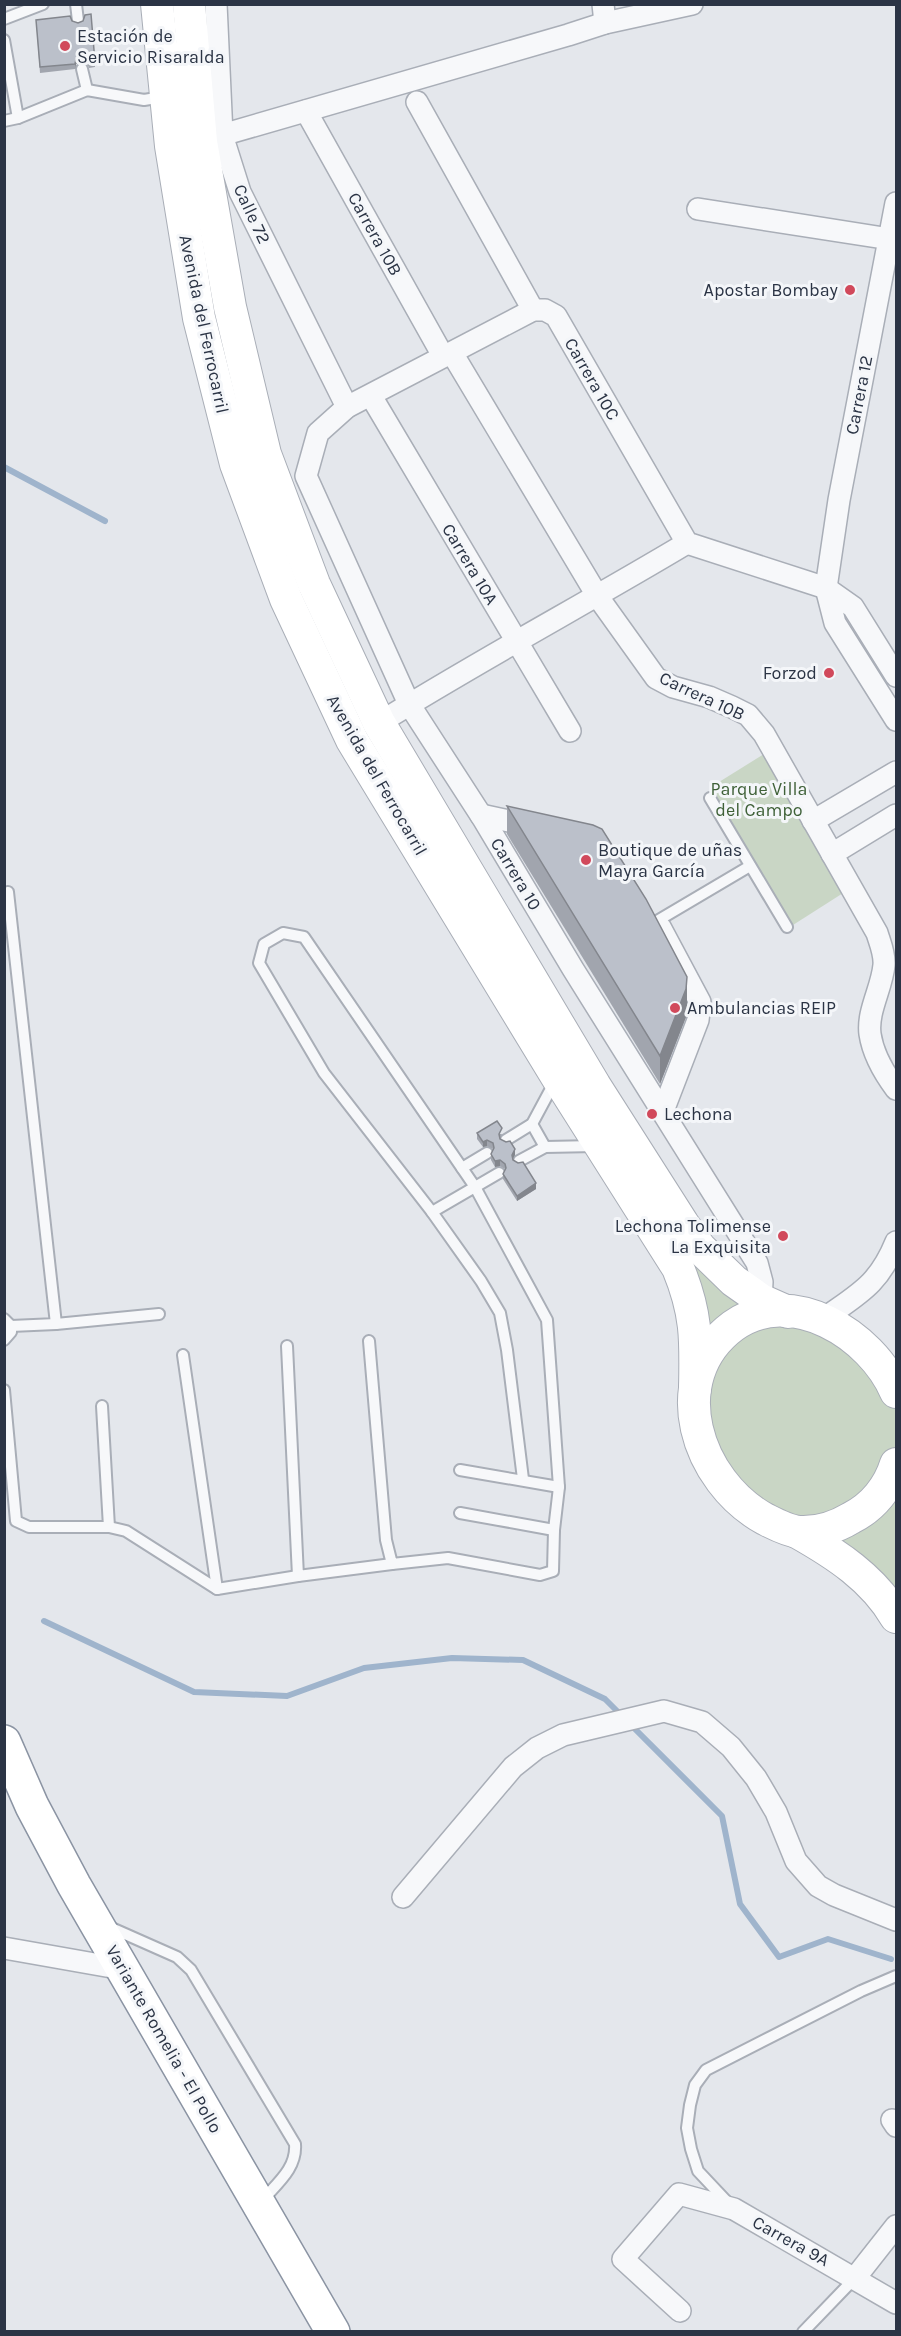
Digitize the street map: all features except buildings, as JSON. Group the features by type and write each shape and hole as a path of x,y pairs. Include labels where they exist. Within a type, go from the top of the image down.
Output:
{"highway":[{"name":"Variante Romelia - El Pollo","path":"4,1742 32,1806 95,1921 333,2331"}],"main road":[{"name":"Avenida del Ferrocarril","path":"157,4 166,96 185,237 199,318 236,464 286,599 352,740 557,1077 678,1268 687,1291 696,1337 695,1413 699,1437 707,1459 735,1498 754,1513 797,1532"},
{"name":"Avenida del Ferrocarril","path":"189,4 201,142 232,318 265,453 314,584 379,723 595,1086 683,1224 700,1248 716,1265 775,1306"},
{"path":"694,1389 704,1358 724,1333 749,1317 775,1311 775,1306 822,1320 848,1333 871,1352 897,1392"},
{"path":"797,1532 827,1528 855,1516 877,1498 895,1469"},
{"path":"895,1469 893,1492 897,1507"},
{"path":"797,1532 838,1555 878,1592 897,1617"}],"street":[{"name":"Calle 72","path":"216,4 222,135 240,192 347,407"},
{"path":"222,135 568,35 604,14 692,4"},
{"path":"347,407 532,310 417,102"},
{"name":"Carrera 10B","path":"306,111 448,355 598,597 656,678 673,687 709,698 748,715 764,734 877,933 883,949 885,963 870,1032 874,1052 887,1077 897,1089"},
{"name":"Carrera 12","path":"897,203 890,239 889,281 838,500 826,588 835,623 897,720"},
{"path":"698,209 890,239"},
{"name":"Carrera 10C","path":"532,310 545,310 555,315 687,543"},
{"name":"Carrera 10A","path":"371,396 570,731"},
{"name":"Carrera 10","path":"347,407 318,433 306,476 409,704 481,815 573,969 757,1263 762,1281 775,1306"},
{"path":"379,723 687,543 826,588 853,606 897,676"},
{"path":"813,821 897,772"},
{"path":"481,815 550,830"},
{"path":"832,854 897,815"},
{"path":"645,903 700,1002 698,1020 663,1111"},
{"path":"822,1320 868,1287 882,1272 897,1242"},
{"path":"403,1897 513,1767 537,1748 563,1735 664,1711 702,1722 731,1747 756,1778 776,1812 796,1861 818,1886 834,1895 897,1920"},
{"path":"4,1948 123,1969"},
{"name":"Carrera 9A","path":"680,2311 623,2259 679,2194 734,2209 897,2303"},
{"path":"855,2278 897,2226"}],"lane":[{"path":"4,19 44,4"},
{"path":"76,4 78,21"},
{"path":"4,40 18,118"},
{"path":"82,69 87,90"},
{"path":"4,121 18,118 87,90 144,100 166,96"},
{"path":"710,798 787,927"},
{"path":"657,921 750,866"},
{"path":"8,892 56,1324"},
{"path":"4,1390 16,1521 29,1527 109,1527 126,1531 217,1589 298,1576 448,1558 540,1575 554,1571 554,1530 559,1487 548,1320 475,1187 304,937 283,933 264,944 259,963 324,1073 432,1212 482,1281 500,1313 507,1350 523,1479"},
{"path":"506,1140 532,1124 557,1077"},
{"path":"532,1124 545,1146"},
{"path":"519,1161 545,1146 602,1146"},
{"path":"462,1168 487,1153"},
{"path":"432,1212 499,1173"},
{"path":"4,1340 9,1336 8,1323 56,1324 159,1314"},
{"path":"369,1341 386,1540 392,1564"},
{"path":"288,1346 298,1576"},
{"path":"183,1355 217,1589"},
{"path":"102,1406 109,1527"},
{"path":"460,1470 559,1487"},
{"path":"460,1513 554,1530"},
{"path":"95,1921 169,1953 191,1970 295,2144 296,2155 292,2166 258,2204"},
{"path":"734,2209 698,2171 691,2149 687,2127 695,2085 706,2070 861,1991 897,1976"},
{"path":"803,2331 855,2278"}],"green space":[{"name":"Parque Villa del Campo","path":"772,749 851,888 793,925 711,787"},
{"path":"673,1231 806,1315 896,1392 896,1464 893,1492 896,1507 896,1617 720,1480"}],"waterway":[{"path":"4,467 105,521"},
{"path":"44,1621 194,1692 287,1696 364,1668 452,1658 523,1660 605,1699 621,1715"},
{"path":"631,1725 722,1816 740,1904 779,1957 828,1939 891,1959"}],"place":[{"name":"Estación de Servicio Risaralda","path":"65,46"},
{"name":"Apostar Bombay","path":"850,290"},
{"name":"Forzod","path":"829,673"},
{"name":"Boutique de uñas Mayra García","path":"586,860"},
{"name":"Ambulancias REIP","path":"675,1008"},
{"name":"Lechona","path":"652,1114"},
{"name":"Lechona Tolimense La Exquisita","path":"783,1236"}]}
